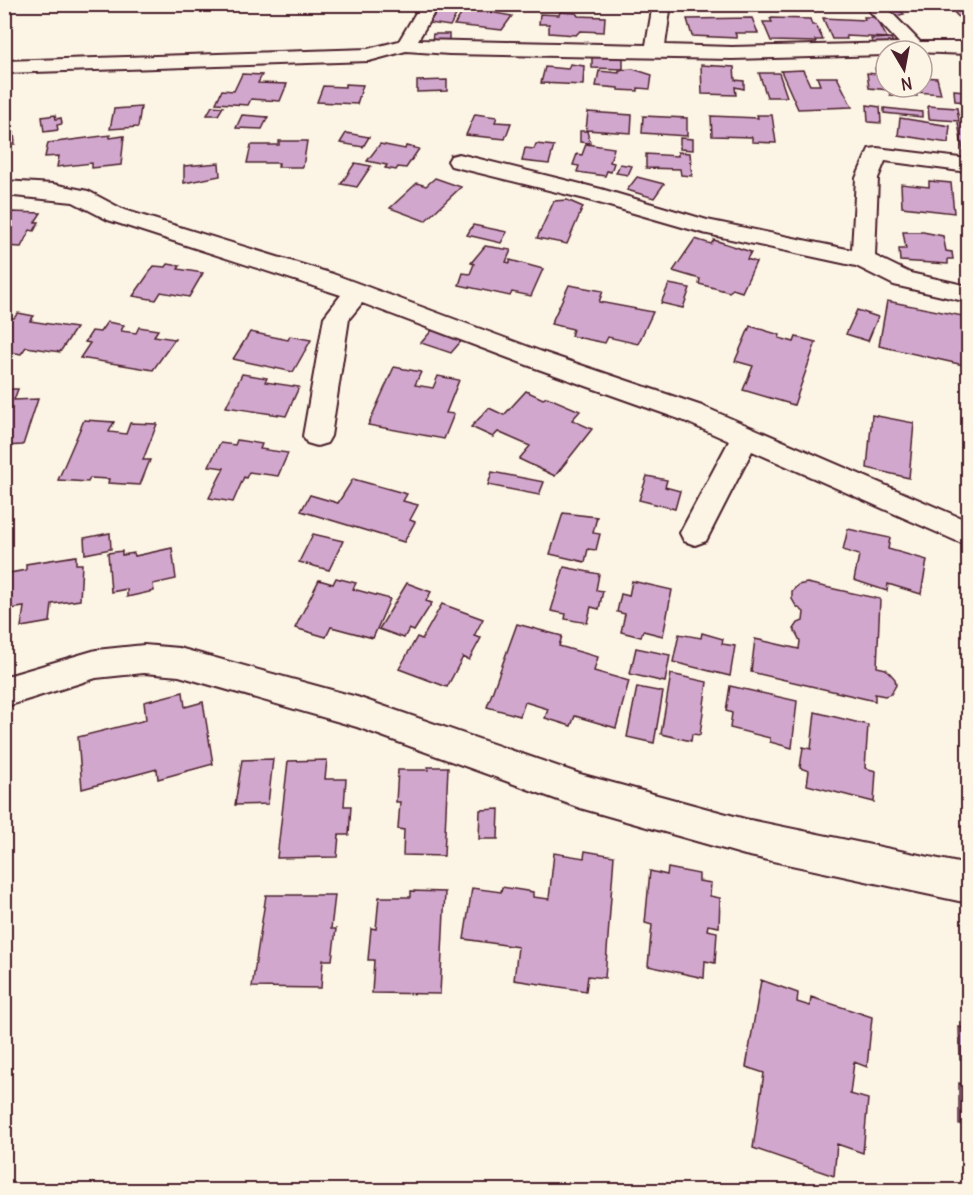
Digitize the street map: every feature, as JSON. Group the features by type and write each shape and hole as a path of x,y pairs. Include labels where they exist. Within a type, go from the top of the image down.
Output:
{"street":[{"path":"406,45 430,4"},
{"path":"655,51 662,4"},
{"path":"872,4 906,39"},
{"path":"4,67 369,55 406,45 449,48 655,51 798,52 874,49"},
{"path":"934,48 969,48"},
{"path":"863,260 867,178 877,154 969,165"},
{"path":"459,161 593,194 703,226 863,260 903,279 969,294"},
{"path":"4,188 53,191 80,196 116,215 275,264 692,413 969,534"},
{"path":"317,436 337,317 357,293"},
{"path":"694,533 746,435"},
{"path":"4,692 96,664 144,659 179,662 357,712 580,790 745,837 969,884"}],"building":[{"path":"694,4 747,4 748,7 695,9"},
{"path":"883,4 898,4 900,6 895,7 904,14 896,16"},
{"path":"440,6 460,8 450,26 429,23"},
{"path":"477,7 491,9 489,12 512,16 502,30 454,25 465,9 474,11"},
{"path":"968,8 968,27 952,10"},
{"path":"560,12 576,13 578,16 605,17 604,32 580,31 576,35 549,33 549,24 539,24 540,14 559,15"},
{"path":"864,17 876,17 887,38 846,36 847,39 832,39 823,18 865,20"},
{"path":"752,18 758,33 735,33 737,38 692,36 687,19"},
{"path":"770,18 810,19 812,25 816,25 823,40 815,40 816,42 771,41 763,22 772,22"},
{"path":"433,34 449,34 449,40 432,40"},
{"path":"592,56 623,57 623,69 592,68"},
{"path":"570,64 584,66 583,85 541,83 545,67 568,69"},
{"path":"701,65 734,67 735,80 744,81 744,89 735,87 736,95 702,94"},
{"path":"633,69 652,75 650,89 618,90 618,88 596,86 599,71 619,73 619,70"},
{"path":"803,70 810,85 820,85 817,77 837,77 852,107 798,109 781,71"},
{"path":"759,73 779,73 787,97 767,97"},
{"path":"867,73 874,74 874,88 869,88"},
{"path":"242,74 262,75 258,83 287,84 280,101 251,99 248,105 216,103 222,90 234,91"},
{"path":"934,78 937,78 941,94 934,93"},
{"path":"447,80 447,91 417,92 417,81"},
{"path":"345,84 363,85 357,104 317,102 323,86 345,87"},
{"path":"954,90 965,91 968,102 955,101"},
{"path":"867,105 880,107 881,123 868,122"},
{"path":"212,106 223,107 218,115 207,115"},
{"path":"928,106 957,108 959,121 929,119"},
{"path":"141,107 138,127 110,129 114,109"},
{"path":"884,108 922,112 922,117 884,113"},
{"path":"588,112 632,115 631,133 586,130"},
{"path":"475,114 497,117 495,122 511,123 505,139 466,135"},
{"path":"55,115 56,119 61,118 62,124 57,125 58,130 44,132 42,117"},
{"path":"242,115 268,117 262,129 236,128"},
{"path":"757,115 772,115 776,143 752,142 752,137 712,136 711,116 758,118"},
{"path":"643,116 687,118 687,136 642,133"},
{"path":"900,118 950,126 948,143 898,135"},
{"path":"958,123 968,124 968,151 963,151"},
{"path":"580,131 587,131 590,143 580,142"},
{"path":"14,133 15,144 4,146 4,135"},
{"path":"346,133 369,137 363,147 340,143"},
{"path":"110,135 110,138 124,136 121,165 92,168 92,163 57,167 59,156 45,157 48,143"},
{"path":"680,138 693,139 693,150 680,149"},
{"path":"279,141 307,141 303,167 278,167 279,163 247,163 251,145 279,145"},
{"path":"380,144 419,149 406,168 398,167 396,170 385,168 387,165 367,161"},
{"path":"536,144 554,146 549,164 522,161 525,148 534,149"},
{"path":"586,144 614,148 610,162 614,163 611,172 607,171 605,176 577,172 579,166 573,165 577,154 582,155"},
{"path":"678,152 690,153 692,176 681,175 680,169 646,168 646,154 678,156"},
{"path":"219,163 220,176 184,183 184,166"},
{"path":"355,163 371,166 357,187 341,184"},
{"path":"620,164 632,166 628,175 616,173"},
{"path":"637,177 664,184 654,198 627,190"},
{"path":"435,178 461,187 425,221 390,208 417,183 426,186"},
{"path":"929,181 951,183 954,213 902,207 901,184 929,187"},
{"path":"567,200 583,207 567,244 537,238 554,201"},
{"path":"11,212 41,213 35,222 39,222 34,231 30,230 21,247 4,246 4,222"},
{"path":"473,225 507,232 501,243 467,235"},
{"path":"903,232 923,232 943,236 946,251 952,252 953,259 948,259 948,264 900,261 899,249 906,249"},
{"path":"695,239 711,244 714,240 751,252 747,259 756,262 742,292 733,289 729,292 699,284 700,279 673,271"},
{"path":"485,246 511,250 506,262 510,263 510,260 543,269 531,296 512,292 510,296 459,285 463,273 470,274 474,264 471,263"},
{"path":"168,264 180,266 178,269 203,273 189,297 161,292 156,300 133,296 154,266 166,267"},
{"path":"669,284 690,288 683,308 661,303"},
{"path":"569,285 603,291 599,302 653,312 638,344 608,337 605,343 571,336 573,329 551,324"},
{"path":"887,301 968,317 968,366 879,346"},
{"path":"857,310 878,317 868,341 846,334"},
{"path":"18,313 34,316 30,321 76,328 60,352 26,347 21,354 4,351 4,320 7,317 14,318"},
{"path":"107,322 124,325 121,331 136,333 139,327 158,330 154,336 175,339 153,370 80,358 90,343 85,342 92,331 100,332"},
{"path":"750,326 794,342 796,337 816,342 794,405 743,390 753,366 735,361"},
{"path":"433,329 463,339 451,353 421,343"},
{"path":"250,332 288,340 290,336 311,340 293,372 233,359"},
{"path":"394,367 421,372 415,385 433,388 438,376 459,380 446,413 454,414 444,439 368,425"},
{"path":"242,374 267,378 265,382 299,387 286,416 226,407"},
{"path":"4,389 18,389 14,400 38,399 23,445 4,446"},
{"path":"526,391 580,411 572,420 592,429 555,476 519,459 530,446 498,432 493,437 471,427 489,408 504,415"},
{"path":"872,415 914,423 909,478 867,468"},
{"path":"84,420 114,422 109,432 126,434 130,423 157,424 143,460 150,460 140,485 108,483 109,479 90,478 88,482 58,480"},
{"path":"237,440 262,444 260,449 288,453 278,476 249,472 246,478 244,477 233,502 209,498 224,468 209,466 220,443 235,445"},
{"path":"492,472 544,482 539,495 488,485"},
{"path":"647,476 667,480 665,487 680,491 675,509 639,500"},
{"path":"353,479 407,494 403,501 418,505 410,520 415,522 404,542 301,511 310,495 338,503"},
{"path":"563,513 597,517 593,533 600,534 596,550 588,549 585,562 550,554"},
{"path":"848,529 890,538 888,549 927,560 921,594 888,584 887,591 854,580 859,555 843,550"},
{"path":"110,533 111,549 85,554 84,538"},
{"path":"313,534 343,541 329,570 299,562"},
{"path":"172,548 176,579 153,584 154,591 127,597 127,589 111,592 108,553 122,551 122,555 134,553 135,556"},
{"path":"76,556 76,564 82,564 80,600 52,604 50,622 21,627 24,607 4,610 4,574 26,570 26,564"},
{"path":"564,567 599,574 596,590 603,591 599,609 591,607 587,623 565,619 566,614 551,611"},
{"path":"336,578 356,583 353,589 390,599 373,638 331,627 326,637 295,628 319,580 333,584"},
{"path":"632,581 672,590 663,636 643,631 641,637 621,632 625,614 617,612 621,594 629,596"},
{"path":"407,583 431,592 426,601 432,603 414,631 409,629 404,638 379,629"},
{"path":"807,583 880,599 877,667 886,669 895,679 896,685 891,694 885,696 875,694 875,701 751,672 755,639 799,649 800,641 794,629 798,623 803,621 804,612 796,606 792,599 792,591 798,585"},
{"path":"442,604 483,619 474,636 481,638 469,660 463,657 447,687 399,669 417,637 422,639"},
{"path":"517,624 562,636 559,646 598,657 594,671 629,681 616,728 575,716 571,726 545,718 548,709 525,702 520,716 487,707"},
{"path":"702,633 723,639 722,644 735,646 730,676 673,662 679,634 701,638"},
{"path":"636,648 670,655 665,682 630,674"},
{"path":"671,674 707,682 700,735 692,734 691,741 661,734"},
{"path":"730,686 797,701 792,748 770,742 770,738 730,728 732,713 726,711"},
{"path":"637,687 663,692 654,743 627,737"},
{"path":"183,692 185,707 203,702 213,764 158,779 157,769 82,789 78,737 146,720 144,702"},
{"path":"815,712 868,725 865,768 876,771 874,802 807,785 809,771 800,768 803,747 811,749"},
{"path":"273,759 268,804 235,805 242,760"},
{"path":"327,760 325,779 346,779 344,806 351,806 349,835 339,835 337,857 277,858 288,761"},
{"path":"428,767 448,767 444,856 403,855 404,830 398,829 400,802 396,802 398,770 428,770"},
{"path":"499,809 498,839 479,839 480,810"},
{"path":"585,851 614,856 605,978 588,976 586,991 514,980 518,947 464,939 472,888 501,892 502,887 533,892 533,897 549,899 554,853 584,858"},
{"path":"668,868 699,874 699,881 711,883 710,896 720,898 719,927 708,925 707,930 717,932 715,963 705,961 704,978 648,966 652,925 645,923 650,871 667,875"},
{"path":"411,891 445,892 440,994 372,993 374,960 368,960 371,928 376,929 379,897 411,897"},
{"path":"266,895 335,895 331,929 336,929 332,960 323,960 321,988 252,987"},
{"path":"761,980 798,993 797,1002 810,1006 811,997 872,1017 867,1067 854,1062 850,1094 868,1099 863,1153 837,1144 834,1176 753,1148 764,1073 746,1067"},
{"path":"959,1027 968,1029 968,1063 960,1060"},
{"path":"959,1083 968,1086 968,1127 959,1124"}]}
